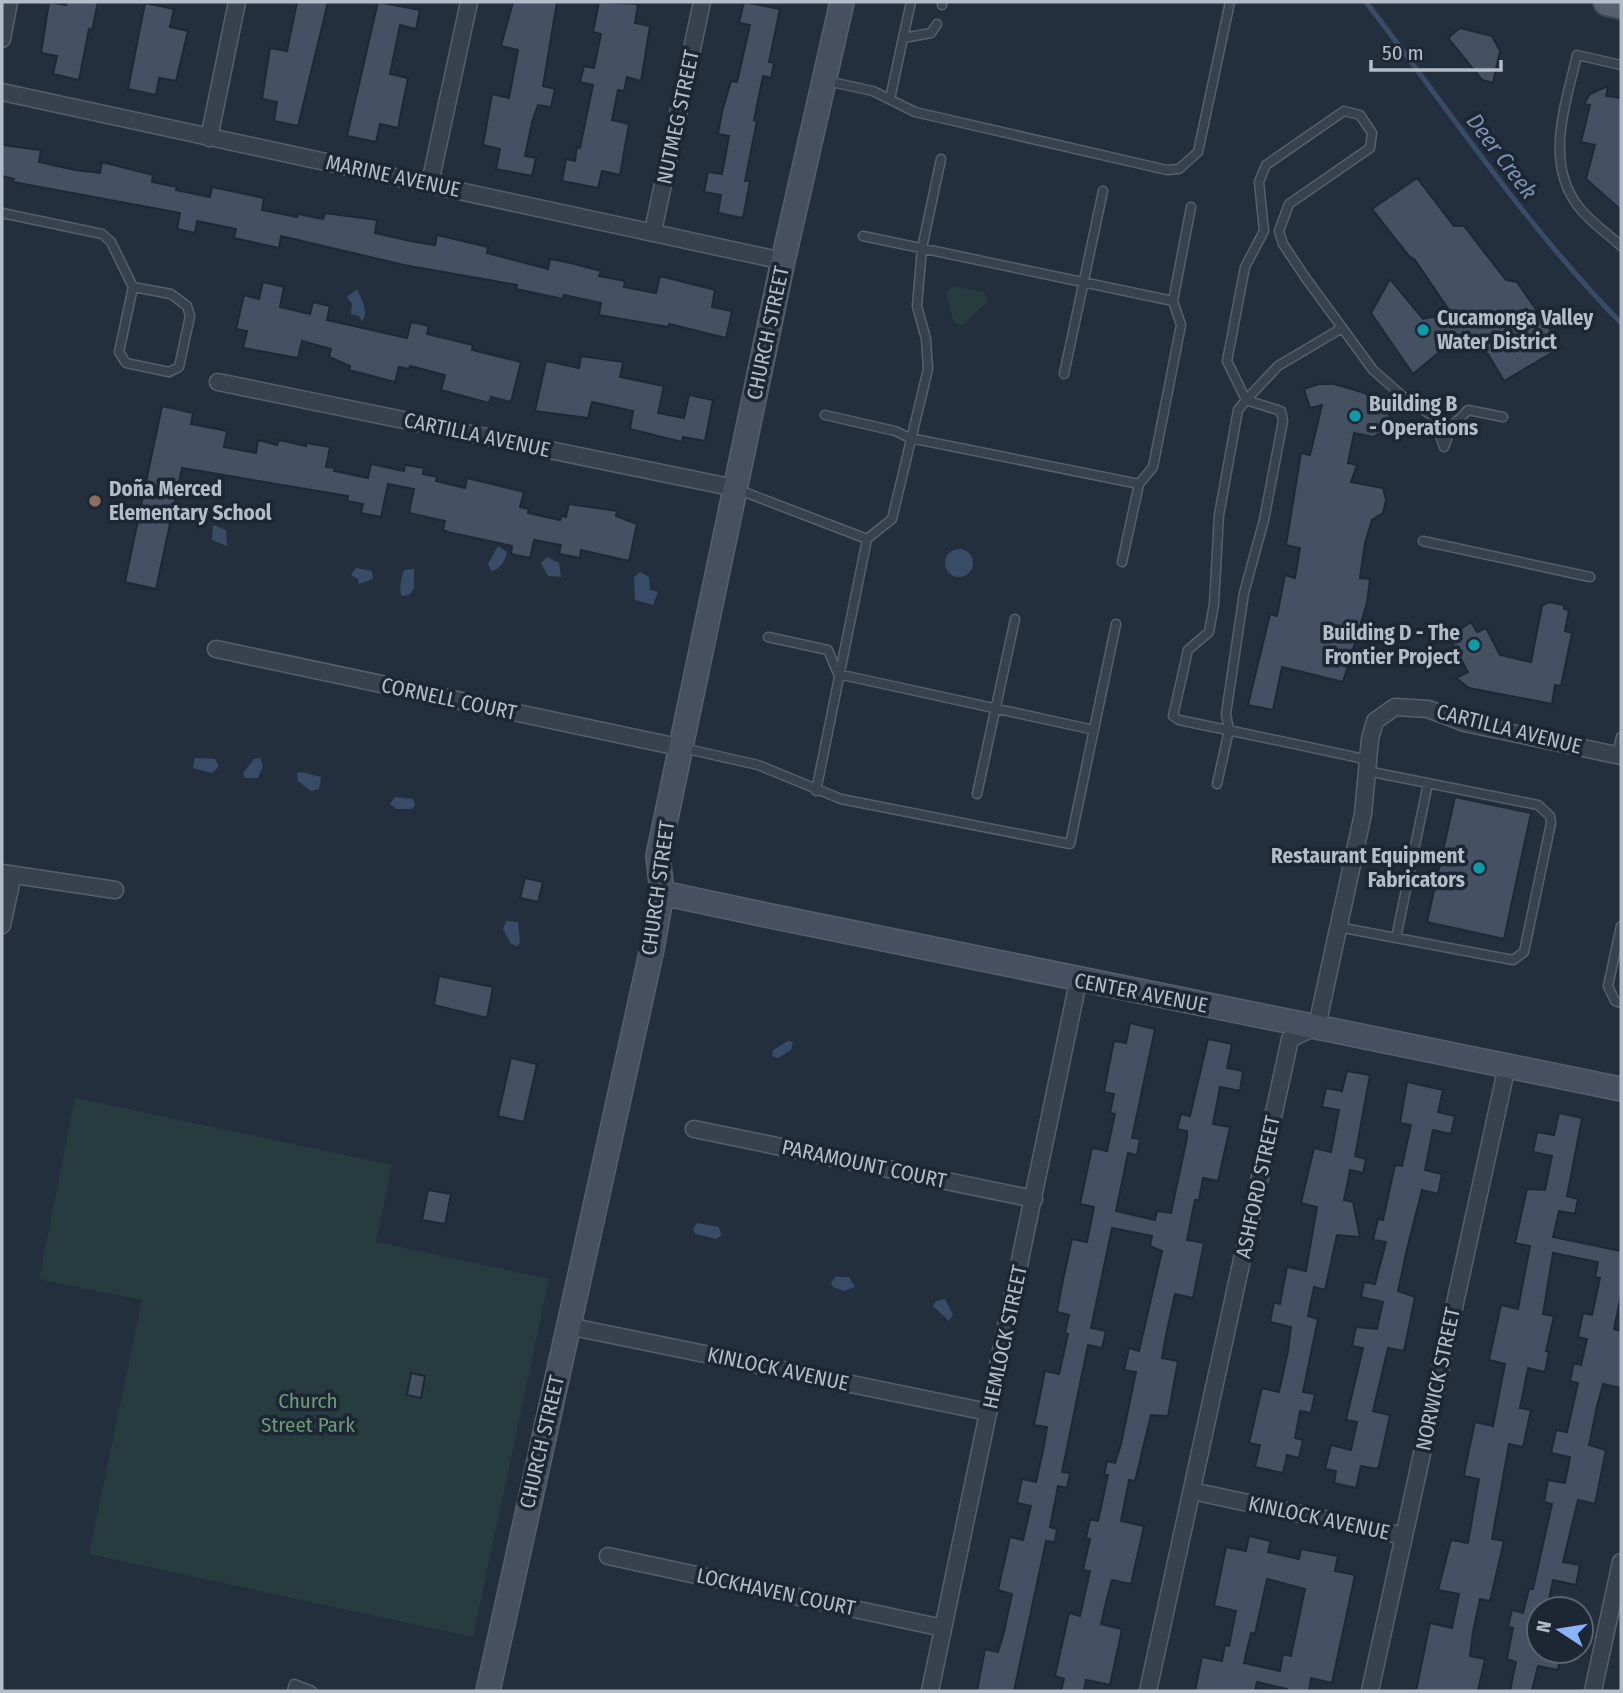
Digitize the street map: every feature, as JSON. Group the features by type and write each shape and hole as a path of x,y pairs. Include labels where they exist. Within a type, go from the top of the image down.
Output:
{"main road":[{"path":"1608,2 1621,5"}],"street":[{"path":"2,40 9,2"},
{"path":"209,138 237,2"},
{"path":"430,183 469,2"},
{"name":"NUTMEG STREET","path":"653,231 702,2"},
{"name":"CHURCH STREET","path":"488,1691 662,893 658,856 683,748 783,261 842,2"},
{"name":"MARINE AVENUE","path":"2,92 783,261"},
{"name":"CARTILLA AVENUE","path":"218,382 735,488"},
{"name":"CORNELL COURT","path":"216,649 683,748"},
{"name":"CARTILLA AVENUE","path":"1368,765 1370,739 1376,720 1395,707 1427,709 1465,723 1619,756"},
{"path":"1317,1026 1363,814 1368,765"},
{"path":"2,925 7,874 116,890"},
{"name":"CENTER AVENUE","path":"662,893 1078,982 1317,1026 1621,1089"},
{"name":"HEMLOCK STREET","path":"930,1691 1078,982"},
{"name":"ASHFORD STREET","path":"1148,1691 1290,1039 1317,1026"},
{"name":"NORWICK STREET","path":"1370,1691 1507,1066"},
{"name":"PARAMOUNT COURT","path":"694,1129 1034,1199"},
{"name":"KINLOCK AVENUE","path":"568,1326 988,1412"},
{"name":"KINLOCK AVENUE","path":"1192,1492 1404,1536"},
{"name":"LOCKHAVEN COURT","path":"608,1556 943,1628"},
{"path":"1593,1691 1621,1562"}],"lane":[{"path":"890,99 911,2"},
{"path":"824,81 873,91 915,113 1167,170 1179,169 1198,152 1230,2"},
{"path":"903,38 931,33 937,24"},
{"path":"1621,65 1577,55 1560,132 1559,158 1566,186 1579,207 1621,246"},
{"path":"1217,784 1230,730 1226,715 1244,593 1264,520 1283,421 1281,411 1246,400 1227,361 1245,267 1264,231 1259,182 1266,165 1344,111 1360,115 1372,133 1370,148 1289,204 1279,231 1283,244 1373,370 1407,400 1433,416 1444,447 1452,426 1468,410 1503,417"},
{"path":"816,791 866,540 892,519 928,369 926,339 917,306 922,248 941,159"},
{"path":"1064,374 1102,191"},
{"path":"1122,562 1139,485 1153,467 1181,325 1172,301 1191,207"},
{"path":"2,213 102,234 111,242 133,286 120,352 126,363 169,372 179,367 190,316 187,306 171,294 133,286"},
{"path":"1264,231 1279,231"},
{"path":"863,236 1172,301"},
{"path":"1338,928 1513,960 1520,957 1524,952 1551,823 1550,816 1538,805 1428,783 1230,730 1179,720 1174,716 1188,650 1209,632 1214,604 1219,515 1238,410 1278,366 1342,328"},
{"path":"825,415 895,431 910,438 1139,485"},
{"path":"735,488 866,540"},
{"path":"1423,541 1590,577"},
{"path":"977,794 1015,619"},
{"path":"683,748 758,765 841,799 1070,844 1116,624"},
{"path":"768,637 828,650 838,674"},
{"path":"838,674 1094,730"},
{"path":"1619,756 1621,737"},
{"path":"1396,938 1428,783"},
{"path":"1621,926 1608,986 1615,1002 1621,1003"},
{"path":"292,1691 294,1684 312,1691"}],"green space":[{"path":"954,286 984,292 988,301 963,325 954,323 946,292"},
{"name":"Church Street Park","path":"75,1098 392,1165 376,1242 549,1279 473,1637 89,1554 142,1300 39,1279"}],"water":[{"path":"357,289 365,310 362,321 359,316 351,314 352,304 347,297"},
{"path":"213,525 226,530 227,546 212,540"},
{"path":"498,546 507,552 499,567 491,571 488,564"},
{"path":"959,549 969,553 973,563 969,573 959,577 949,573 945,563 949,553"},
{"path":"547,557 559,563 561,577 548,576 541,563"},
{"path":"356,568 372,571 373,579 359,584 358,579 351,575"},
{"path":"414,569 414,588 409,595 402,596 400,587 404,570"},
{"path":"640,572 649,577 650,590 658,592 653,605 635,600 634,577"},
{"path":"195,758 215,759 219,766 212,773 193,768"},
{"path":"260,758 263,766 258,778 245,778 243,773 254,759"},
{"path":"297,773 321,777 319,789 311,791 298,781"},
{"path":"395,797 413,799 415,805 412,809 397,809 390,804"},
{"path":"506,921 518,922 520,943 517,946 511,944 503,929"},
{"path":"788,1041 793,1042 791,1050 778,1058 772,1056 773,1050"},
{"path":"697,1223 719,1227 721,1235 717,1239 695,1234 693,1229"},
{"path":"835,1277 849,1277 855,1287 844,1291 833,1287 831,1283"},
{"path":"945,1299 953,1315 949,1321 933,1306 936,1301"}],"building":[{"path":"49,2 66,5 67,2 98,2 92,30 89,29 79,80 53,74 57,56 41,53"},
{"path":"297,2 328,2 298,126 274,121 277,102 262,99 270,48 287,51"},
{"path":"378,2 420,10 416,29 400,25 390,74 408,78 398,128 380,124 376,142 347,136"},
{"path":"513,2 557,2 543,86 555,89 551,107 538,105 532,122 525,156 536,158 532,176 496,169 500,149 483,145 492,94 509,98 518,50 501,46"},
{"path":"599,2 638,4 635,23 650,26 641,81 627,77 624,91 618,90 612,120 629,124 620,175 602,171 598,188 562,181 566,159 575,161 577,147 580,148 593,85 580,82 584,66 594,68 601,34 593,32"},
{"path":"744,2 780,9 769,62 774,63 771,78 763,76 754,120 757,121 745,181 750,181 743,218 718,213 721,195 704,192 708,172 722,174 729,136 718,134 731,81 737,82 750,25 739,23"},
{"path":"145,3 174,9 170,27 188,31 176,81 159,78 156,95 128,89"},
{"path":"1460,28 1492,36 1500,51 1493,83 1482,80 1448,38"},
{"path":"1608,86 1606,96 1621,98 1621,210 1586,179 1595,145 1581,142 1590,105 1584,104 1590,94"},
{"path":"2,145 41,150 39,162 75,170 100,173 102,162 153,175 152,182 177,187 176,190 210,197 212,187 264,198 262,210 297,217 298,214 323,219 325,213 377,220 375,233 410,241 435,245 437,235 488,247 487,253 548,269 550,259 571,263 601,271 599,276 625,281 624,287 656,293 660,276 715,290 712,307 732,311 726,338 669,324 668,327 599,315 601,303 564,295 563,299 516,289 517,285 404,265 281,236 279,248 234,238 236,229 197,221 195,233 177,229 180,213 13,182 14,179 2,176"},
{"path":"1417,178 1454,226 1464,226 1506,280 1517,282 1562,347 1504,381 1488,354 1454,340 1413,374 1371,313 1390,279 1423,319 1451,313 1415,260 1372,209"},
{"path":"263,282 284,287 280,307 310,314 313,302 330,306 327,320 407,338 411,322 429,326 427,334 473,345 472,350 521,362 511,402 491,397 489,403 441,390 445,375 410,366 409,369 399,367 395,382 349,370 350,366 329,357 331,349 302,341 298,358 243,348 247,331 236,329 244,295 259,299"},
{"path":"581,356 623,362 620,377 664,386 658,413 684,418 689,395 713,400 705,441 683,437 682,442 630,429 633,411 592,402 588,418 535,411 546,361 579,368"},
{"path":"1319,384 1334,384 1365,393 1385,409 1396,424 1373,437 1354,433 1348,463 1357,465 1351,482 1383,488 1386,500 1383,513 1372,520 1365,543 1360,578 1370,579 1367,603 1343,682 1282,667 1273,710 1248,705 1270,614 1277,616 1285,575 1295,578 1300,548 1286,545 1301,453 1310,455 1322,405 1310,408 1304,389"},
{"path":"162,406 193,413 191,424 227,431 224,447 256,453 258,440 277,445 279,440 306,446 306,443 330,447 326,467 335,468 334,471 368,478 371,464 404,471 405,465 424,468 423,474 437,477 436,481 465,488 467,478 524,492 520,507 529,509 528,513 560,520 561,516 566,517 569,504 617,511 616,516 637,524 629,561 581,550 580,558 559,554 561,545 534,540 530,558 511,554 512,546 448,532 443,530 445,521 409,513 414,489 388,484 381,517 361,513 363,504 347,501 348,496 182,468 156,589 125,582"},
{"name":"Building D - The Frontier Project","path":"1549,602 1564,605 1564,609 1569,610 1565,631 1572,633 1561,686 1555,685 1552,704 1469,688 1456,678 1468,672 1446,631 1459,630 1471,622 1477,632 1486,628 1500,655 1531,662 1542,606"},
{"name":"Restaurant Equipment Fabricators","path":"1455,797 1531,813 1504,939 1427,922"},
{"path":"525,878 543,882 538,902 520,898"},
{"path":"439,976 493,987 487,1018 434,1005"},
{"path":"1130,1023 1155,1029 1132,1138 1140,1139 1137,1155 1128,1153 1116,1211 1155,1220 1157,1211 1171,1213 1187,1138 1187,1131 1177,1129 1181,1114 1190,1116 1208,1039 1232,1044 1227,1068 1243,1071 1240,1091 1220,1087 1213,1124 1230,1127 1218,1181 1203,1178 1199,1200 1195,1200 1187,1240 1204,1243 1193,1298 1175,1294 1166,1335 1162,1358 1178,1361 1168,1416 1151,1415 1135,1481 1129,1480 1121,1521 1144,1526 1131,1584 1112,1580 1101,1624 1122,1629 1110,1685 1086,1680 1084,1691 1061,1691 1064,1679 1055,1676 1069,1613 1080,1616 1090,1571 1083,1570 1090,1539 1086,1538 1090,1519 1098,1521 1108,1475 1104,1475 1107,1461 1115,1463 1121,1444 1136,1372 1124,1370 1129,1348 1139,1351 1162,1251 1150,1246 1152,1236 1112,1228 1091,1328 1106,1331 1102,1348 1088,1345 1062,1472 1070,1473 1067,1488 1058,1486 1050,1527 1057,1529 1055,1542 1046,1541 1014,1691 977,1691 985,1649 998,1652 1004,1632 1012,1594 998,1590 1010,1537 1023,1540 1031,1506 1017,1503 1022,1479 1036,1482 1047,1427 1034,1425 1045,1371 1059,1374 1068,1334 1065,1333 1069,1315 1057,1312 1063,1280 1072,1239 1087,1242 1094,1207 1080,1204 1092,1148 1107,1151 1115,1114 1110,1113 1114,1094 1104,1092 1114,1041 1126,1043"},
{"path":"511,1058 537,1064 524,1122 498,1116"},
{"path":"1347,1071 1370,1075 1355,1156 1366,1159 1363,1173 1350,1170 1344,1200 1353,1202 1360,1237 1337,1235 1325,1290 1314,1287 1308,1316 1318,1319 1303,1392 1315,1394 1311,1413 1300,1411 1295,1438 1303,1440 1299,1458 1287,1455 1283,1473 1255,1467 1260,1445 1249,1443 1262,1388 1279,1392 1291,1327 1270,1322 1274,1302 1280,1304 1287,1267 1306,1271 1317,1207 1301,1203 1314,1148 1331,1152 1339,1110 1322,1107 1326,1088 1342,1091"},
{"path":"1407,1082 1443,1090 1438,1112 1455,1116 1451,1134 1433,1130 1425,1170 1442,1174 1438,1194 1422,1190 1398,1291 1415,1297 1404,1351 1388,1348 1373,1411 1390,1415 1379,1466 1377,1469 1361,1466 1356,1488 1334,1483 1336,1471 1325,1469 1331,1445 1351,1450 1357,1422 1346,1420 1363,1348 1352,1346 1356,1327 1377,1329 1383,1302 1361,1297 1364,1282 1375,1284 1386,1242 1373,1240 1378,1219 1383,1220 1395,1165 1402,1166 1411,1125 1400,1123"},
{"path":"1559,1113 1582,1118 1567,1196 1578,1199 1575,1214 1559,1211 1553,1237 1621,1251 1621,1295 1614,1329 1621,1331 1621,1388 1603,1384 1597,1406 1589,1445 1606,1450 1595,1504 1578,1500 1563,1562 1580,1565 1576,1585 1553,1580 1550,1595 1528,1595 1529,1589 1533,1589 1552,1504 1544,1502 1548,1480 1565,1483 1570,1457 1551,1453 1556,1430 1567,1432 1578,1383 1570,1381 1574,1363 1581,1365 1587,1339 1578,1337 1583,1313 1592,1315 1600,1278 1595,1277 1598,1262 1553,1253 1543,1314 1554,1316 1546,1351 1549,1352 1545,1372 1528,1368 1520,1408 1531,1410 1523,1447 1509,1444 1492,1539 1504,1541 1490,1601 1480,1599 1473,1632 1470,1656 1485,1659 1478,1691 1416,1691 1430,1623 1452,1628 1459,1594 1438,1590 1451,1540 1468,1543 1479,1479 1464,1476 1465,1469 1475,1422 1493,1426 1505,1364 1489,1360 1501,1305 1518,1309 1530,1246 1515,1243 1527,1189 1545,1190 1552,1156 1533,1152 1537,1132 1554,1135"},
{"path":"428,1190 451,1194 445,1224 422,1220"},
{"path":"411,1373 425,1376 421,1398 407,1395"},
{"path":"1249,1536 1271,1541 1268,1552 1299,1559 1301,1549 1338,1556 1335,1571 1355,1575 1332,1683 1311,1678 1309,1691 1287,1691 1257,1682 1255,1691 1195,1691 1202,1657 1222,1661 1225,1645 1229,1646 1236,1611 1214,1606 1226,1547 1246,1551","holes":["1267,1579 1305,1589 1291,1656 1283,1654 1280,1671 1244,1663 1251,1633 1255,1634"]},
{"path":"1525,1605 1525,1665 1559,1665 1558,1670 1538,1666 1532,1691 1510,1691 1516,1662 1507,1659 1513,1628 1508,1627 1512,1610 1523,1613"}],"waterway":[{"name":"Deer Creek","path":"1366,2 1520,207 1552,247 1621,323"}],"place":[{"name":"Cucamonga Valley Water District","path":"1423,330"},
{"name":"Building B - Operations","path":"1355,416"},
{"name":"Doña Merced Elementary School","path":"95,501"},
{"name":"Building D - The Frontier Project","path":"1474,645"},
{"name":"Restaurant Equipment Fabricators","path":"1479,868"}]}
